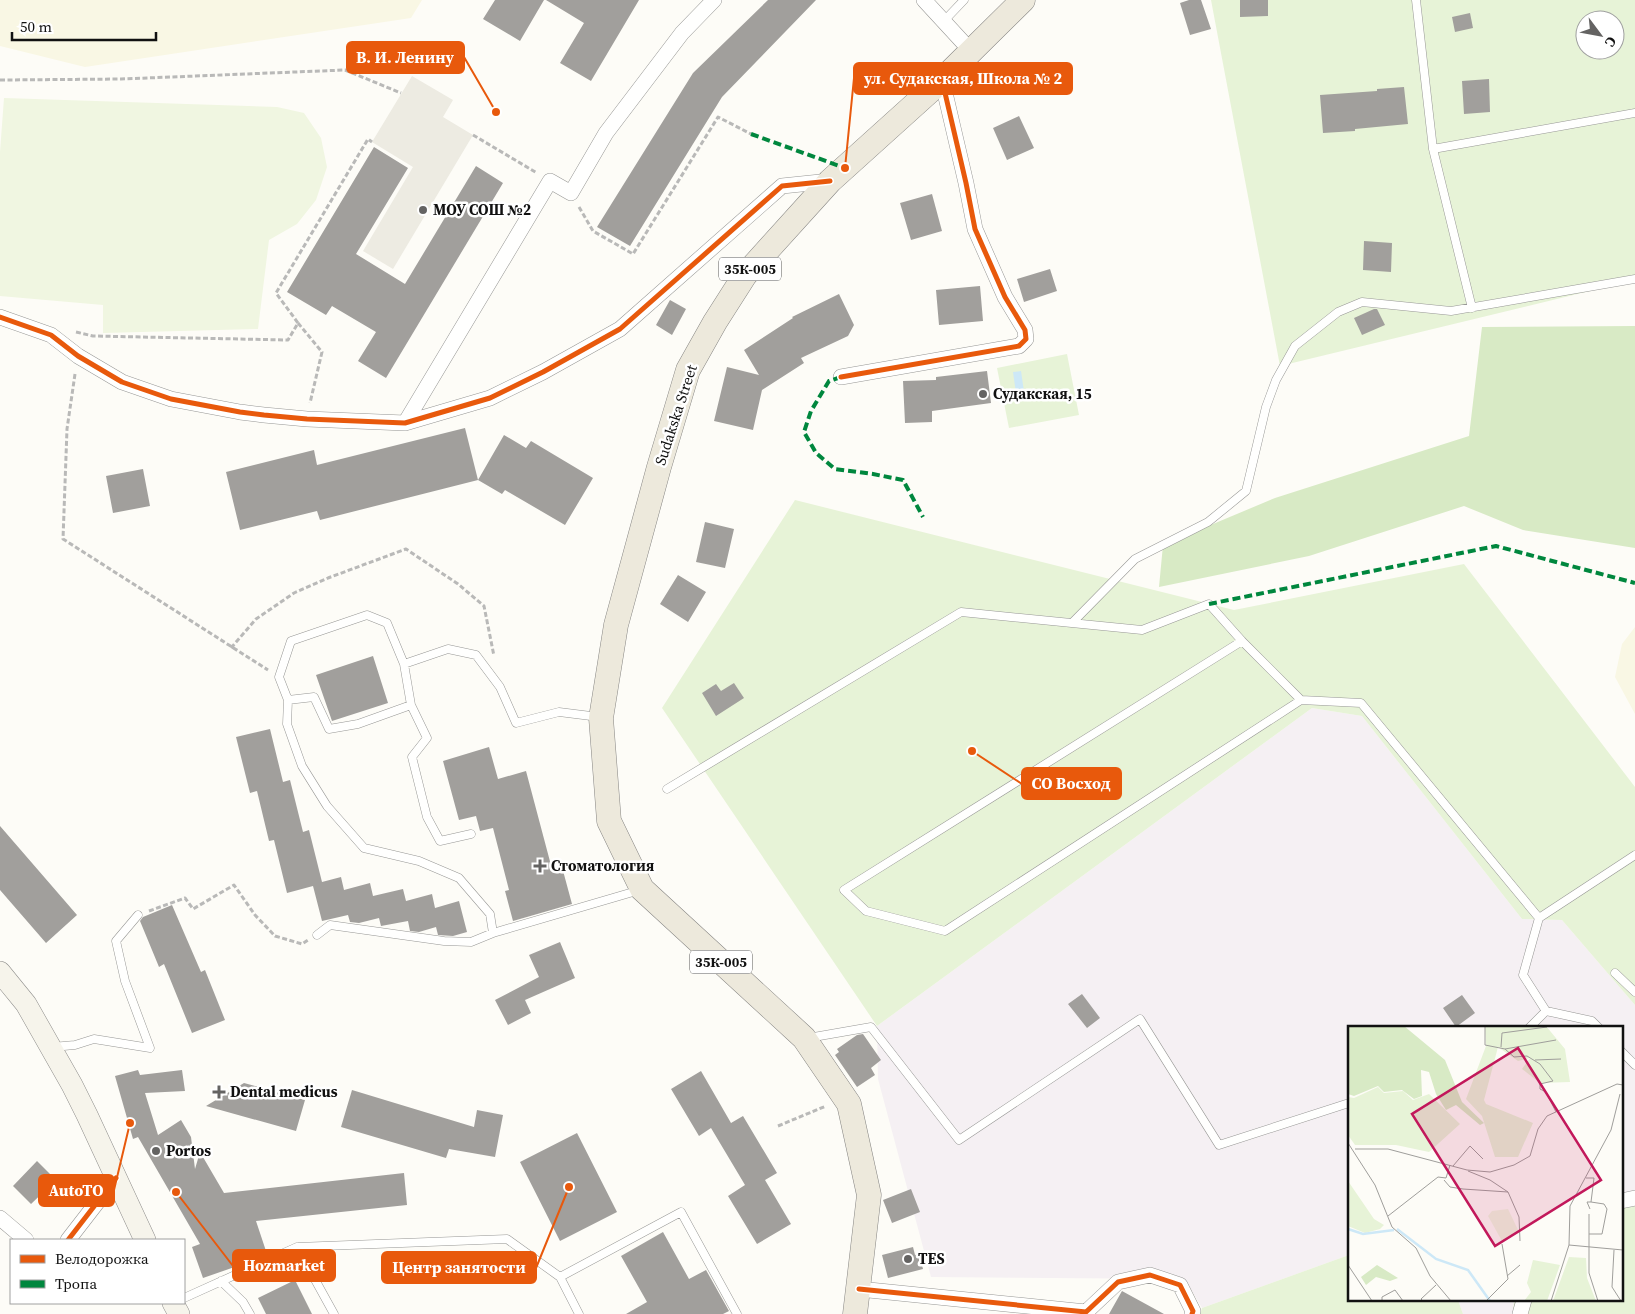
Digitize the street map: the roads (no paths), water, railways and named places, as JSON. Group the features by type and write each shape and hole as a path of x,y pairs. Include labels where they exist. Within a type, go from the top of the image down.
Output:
{"main road":[{"name":"35К-005","path":"855,1314 869,1195 849,1104 804,1038 642,889 609,821 602,718 616,625 659,466 688,370 745,275 830,181 942,80 1023,0"},
{"path":"0,972 26,1004 87,1115 145,1239"}],"street":[{"path":"405,423 550,181 571,193 606,133 682,33 714,0"},
{"path":"924,0 971,51"},
{"path":"841,376 1018,346 1026,339 1026,330 1004,297 974,229 966,182 942,80"},
{"path":"0,317 51,335 78,356 122,382 170,399 240,412 307,419 405,423 490,398 544,372 620,329 782,186 830,181"},
{"path":"69,1239 116,1178"},
{"path":"1622,1201 1635,1198"},
{"path":"0,1218 25,1239"},
{"path":"859,1289 1086,1313 1118,1282 1150,1275 1180,1285 1193,1311 1192,1314"}],"lane":[{"path":"943,22 964,0"},
{"path":"1416,0 1433,149 1472,308"},
{"path":"1433,149 1635,113"},
{"path":"1072,623 1135,559 1208,522 1246,491 1266,407 1276,380 1295,346 1338,312 1362,302 1451,311 1635,280"},
{"path":"667,788 960,612 1142,630 1209,604 1242,641 1301,700"},
{"path":"471,834 440,841 427,817 412,757 427,738 411,704 404,664 387,623 367,615 291,641 279,677 288,700 287,724 302,766 327,806 364,848 419,862 459,878 490,914 493,933"},
{"path":"1242,641 844,890 866,911 945,931 1301,700 1361,703 1539,918"},
{"path":"404,664 448,649 476,655 500,687 516,723 559,712 602,718"},
{"path":"288,700 314,697 329,730 358,724 411,704"},
{"path":"1597,1026 1592,1021 1546,1011 1523,975 1539,918 1635,856"},
{"path":"317,935 330,925 444,941 470,942 493,933 642,889"},
{"path":"50,1048 74,1045 94,1039 150,1048 125,981 116,941 138,915"},
{"path":"1615,973 1635,992"},
{"path":"1531,1026 1546,1011"},
{"path":"804,1038 871,1027 959,1140 1140,1018 1219,1145 1348,1102"},
{"path":"1622,1052 1635,1064"},
{"path":"560,1277 681,1212 737,1314"},
{"path":"185,1298 296,1247 506,1239 560,1277 579,1314"},
{"path":"296,1247 334,1314"},
{"path":"221,1281 243,1302 250,1314"}],"water":[{"path":"1021,371 1024,392 1016,393 1013,372"}],"place":[{"name":"В. И. Ленину","path":"496,112"},
{"name":"ул. Судакская, Школа № 2","path":"845,168"},
{"name":"МОУ СОШ №2","path":"423,210"},
{"name":"Судакская, 15","path":"983,394"},
{"name":"СО Восход","path":"972,751"},
{"name":"Стоматология","path":"540,866"},
{"name":"Dental medicus","path":"219,1092"},
{"name":"AutoTO","path":"130,1123"},
{"name":"Portos","path":"156,1151"},
{"name":"Центр занятости","path":"569,1187"},
{"name":"Hozmarket","path":"176,1192"},
{"name":"TES","path":"908,1259"}]}
